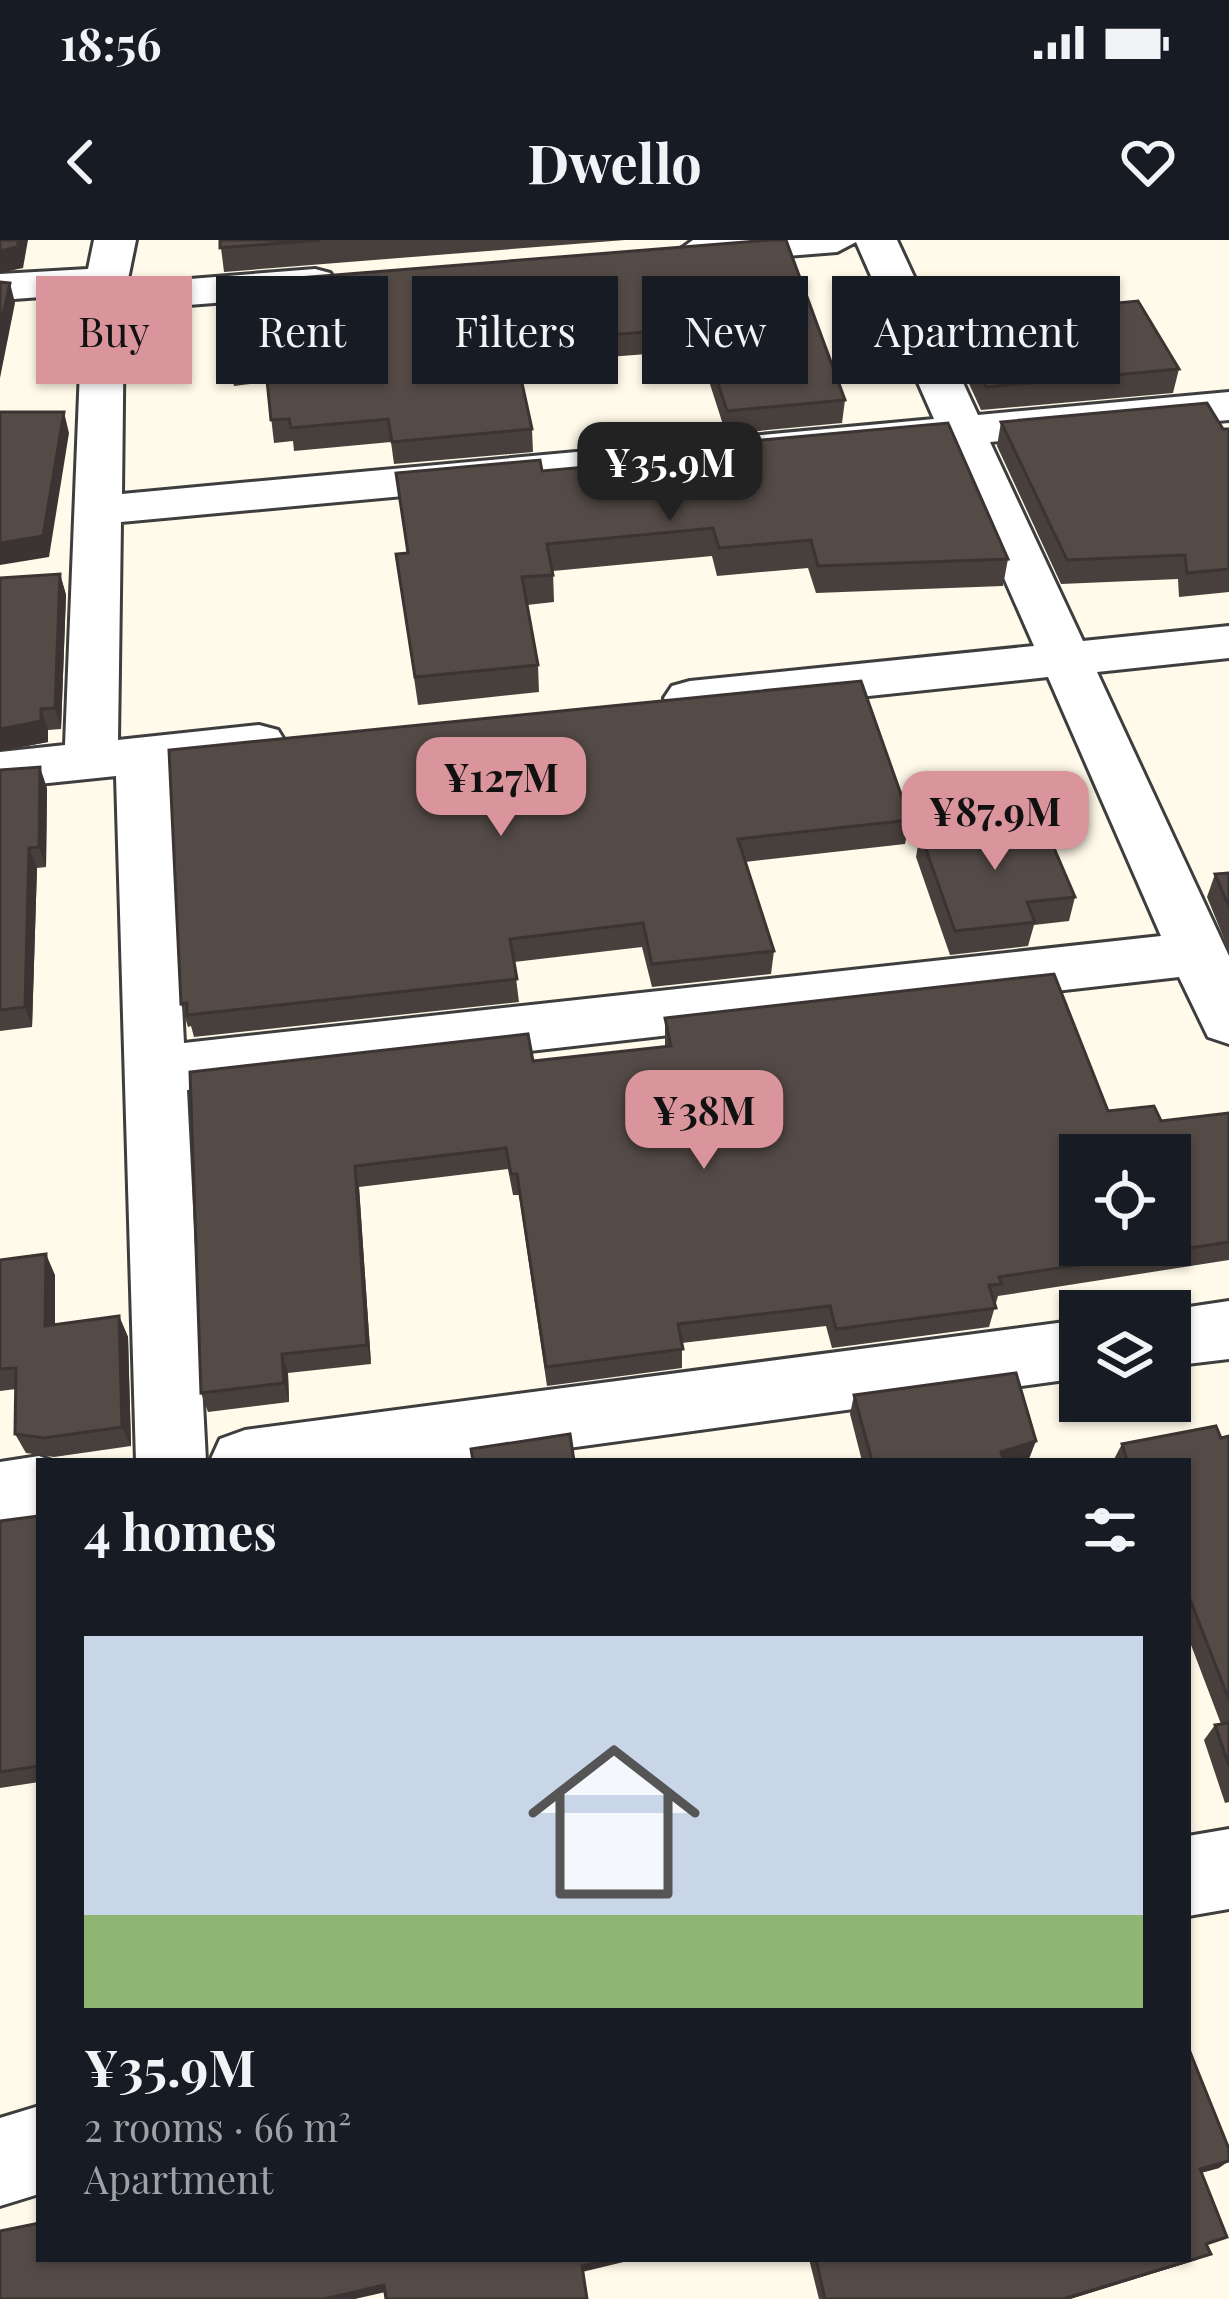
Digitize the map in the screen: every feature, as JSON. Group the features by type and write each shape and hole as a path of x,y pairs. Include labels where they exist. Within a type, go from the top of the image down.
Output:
{"street":[{"path":"647,255 837,240"},
{"path":"877,240 1229,1021"},
{"path":"108,273 100,510 78,574 116,758 154,1070 171,1458"},
{"path":"0,287 108,273 261,276"},
{"path":"100,510 1229,406"},
{"path":"639,704 1229,642"},
{"path":"0,770 308,738"},
{"path":"154,1070 1198,953"},
{"path":"1191,1335 1229,1330"},
{"path":"266,1458 1059,1352"},
{"path":"0,1494 36,1488"},
{"path":"1191,1875 1229,1869"},
{"path":"0,2162 36,2151"}],"building":[{"path":"0,240 19,240 17,247 0,251"},
{"path":"220,240 320,240 220,248"},
{"path":"786,240 799,276 642,276 642,332 618,334 618,276 412,276 412,384 522,384 532,429 392,442 388,419 291,428 289,419 271,420 267,384 388,384 388,276 322,276"},
{"path":"0,282 10,283 0,328"},
{"path":"808,300 832,365 832,384 839,384 845,400 727,411 718,384 808,384"},
{"path":"1138,301 1179,369 1120,375 1120,303"},
{"path":"1207,403 1223,429 1229,429 1229,569 1187,573 1185,555 1067,560 1001,422"},
{"path":"0,412 64,412 43,536 0,543"},
{"path":"948,423 1008,559 818,566 811,540 719,548 713,528 547,544 553,575 522,577 538,665 415,677 396,554 408,553 396,473 540,460 542,471 743,453 739,442"},
{"path":"60,574 55,708 41,709 41,721 0,729 0,578"},
{"path":"861,681 910,820 738,839 774,951 652,964 643,923 510,939 517,979 187,1015 187,1003 181,1004 169,750"},
{"path":"40,767 39,847 29,848 25,1007 0,1010 0,770"},
{"path":"1030,820 1033,828 1045,827 1075,897 1027,902 1035,922 955,931 920,833"},
{"path":"1229,873 1229,907 1215,874"},
{"path":"1054,974 1108,1111 1154,1106 1161,1121 1229,1113 1229,1242 1191,1248 1191,1134 1059,1134 1059,1266 1071,1266 999,1277 1002,1284 989,1285 996,1308 836,1329 830,1306 678,1324 683,1349 546,1367 517,1174 511,1174 506,1148 355,1166 367,1345 282,1354 284,1383 201,1393 190,1072 528,1034 533,1061 671,1046 665,1018"},
{"path":"46,1254 45,1326 119,1316 122,1427 44,1438 15,1434 16,1368 0,1369 0,1260"},
{"path":"1016,1373 1036,1441 1001,1452 1003,1458 871,1458 854,1395"},
{"path":"1216,1426 1221,1438 1229,1436 1229,1700 1191,1602 1191,1458 1126,1458 1122,1444"},
{"path":"570,1434 574,1458 472,1458 471,1449"},
{"path":"36,1516 36,1766 0,1772 0,1521"},
{"path":"1229,1723 1229,1766 1215,1725"},
{"path":"1191,2054 1229,2149 1229,2161 1200,2169 1227,2237 1206,2244 1211,2254 1191,2260"},
{"path":"36,2224 36,2262 598,2262 582,2266 587,2299 386,2299 384,2285 324,2299 0,2299 0,2231"},
{"path":"817,2262 1185,2262 1063,2299 825,2299"}]}
